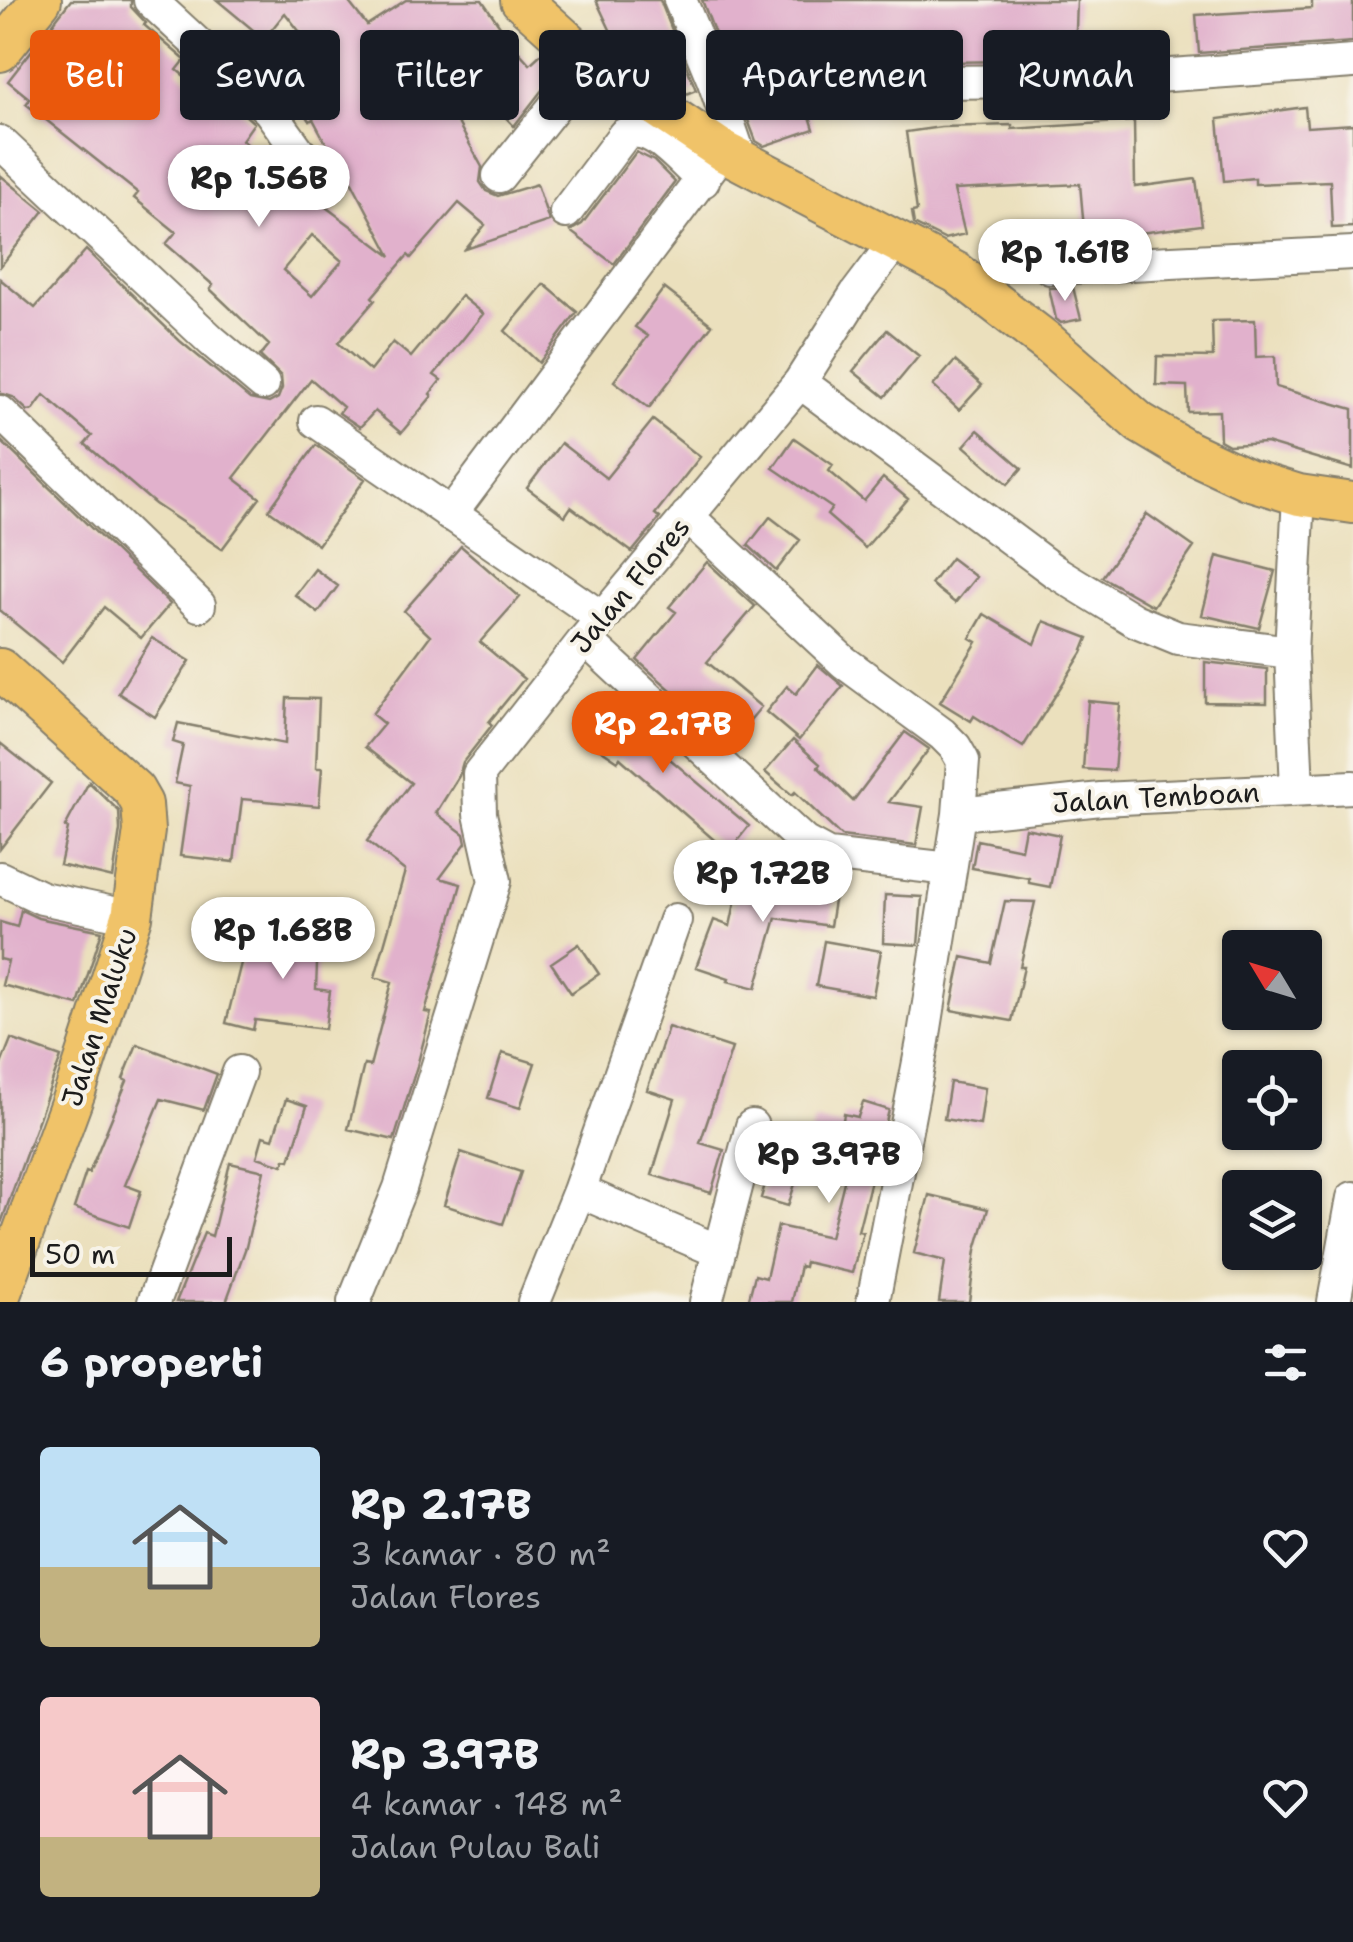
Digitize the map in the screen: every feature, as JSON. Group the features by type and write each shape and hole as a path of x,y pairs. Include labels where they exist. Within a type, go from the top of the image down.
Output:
{"main road":[{"path":"0,51 41,0"},
{"path":"521,0 554,30"},
{"path":"665,120 722,164 896,241 958,274 991,297 1140,423 1187,451 1247,479 1299,495 1353,503"},
{"name":"Jalan Maluku","path":"0,670 138,796 144,831 132,918 76,1089 0,1296"}],"street":[{"path":"150,0 270,110 323,185"},
{"path":"450,514 722,164 713,79 680,0"},
{"path":"963,82 1086,80 1353,62"},
{"path":"499,176 544,120"},
{"path":"566,212 624,134 633,129 722,164"},
{"path":"0,142 263,384"},
{"name":"Jalan Flores","path":"354,1302 400,1188 495,880 480,814 478,774 594,628 800,382 856,294 896,241"},
{"path":"1050,268 1353,253"},
{"path":"800,382 1040,561 1154,631 1178,638 1291,652"},
{"path":"0,412 199,605"},
{"path":"316,421 450,514 594,628 804,842 828,855 950,868"},
{"path":"1298,789 1291,652 1299,495"},
{"path":"688,516 844,662 942,734 962,761 959,814 923,1042 874,1302"},
{"name":"Jalan Temboan","path":"959,814 1101,799 1353,788"},
{"path":"0,878 42,898 132,918"},
{"path":"534,1302 579,1191 676,920"},
{"path":"154,1302 239,1072"},
{"path":"706,1302 752,1126"},
{"path":"579,1191 718,1251"},
{"path":"1334,1302 1353,1198"}],"building":[{"path":"71,0 131,0 131,7 150,30 48,30"},
{"path":"217,0 347,0 367,25 406,0 482,0 499,30 360,30 360,120 459,120 482,167 480,182 486,191 498,196 537,184 549,221 466,249 485,225 459,203 411,258 408,255 338,343 370,371 393,342 411,357 461,296 483,314 434,375 441,380 432,396 401,433 375,411 360,427 339,413 343,407 311,379 234,478 260,498 222,549 155,504 85,444 92,436 44,395 28,411 13,397 0,393 0,279 35,308 86,250 180,341 250,399 269,403 278,398 281,376 260,356 269,345 210,289 213,285 166,244 176,232 134,198 138,193 46,120 160,120 160,39 180,56 180,120 251,120 254,123 242,140 314,203 323,205 391,256 338,156 334,158 314,120 340,120 340,30 298,30 285,13 271,30 253,30","holes":["312,235 342,261 312,296 283,270"]},
{"path":"596,0 660,0 672,30 610,30"},
{"path":"702,0 1077,0 1076,30 983,30 983,61 963,62 963,30 713,30"},
{"path":"1312,0 1353,0 1353,42 1199,53 1196,15 1312,8"},
{"path":"519,52 530,64 539,56 539,94 519,120"},
{"path":"30,53 30,99 8,81"},
{"path":"686,65 696,90 686,94"},
{"path":"1305,107 1307,127 1353,124 1353,227 1332,228 1330,181 1224,181 1218,119"},
{"path":"748,120 811,120 814,129 764,146 756,141"},
{"path":"1134,121 1135,187 1196,179 1202,225 1085,240 1080,184 954,190 965,234 944,239 914,224 912,212 917,211 906,132 941,127 1012,125 1012,129"},
{"path":"636,152 654,161 675,182 614,264 570,231 582,224"},
{"path":"0,175 44,211 0,267"},
{"path":"544,284 577,312 539,363 505,331"},
{"path":"1073,287 1081,319 1061,323 1056,319 1049,288"},
{"path":"664,288 712,325 649,408 614,381 648,336 635,327"},
{"path":"1255,320 1256,357 1275,356 1276,387 1353,409 1353,469 1266,443 1229,445 1220,440 1219,411 1188,412 1187,386 1156,385 1157,356 1213,357 1212,321"},
{"path":"887,330 919,356 885,397 853,371"},
{"path":"955,361 982,385 959,410 933,386"},
{"path":"653,420 700,457 655,514 660,518 632,552 571,507 565,516 527,488 561,443 606,478"},
{"path":"978,430 1022,468 1008,484 964,446"},
{"path":"794,438 833,465 829,471 864,501 883,478 908,499 865,548 827,515 832,508 773,468"},
{"path":"0,440 170,604 141,638 104,607 62,662 0,611"},
{"path":"316,445 365,479 318,545 269,510"},
{"path":"1147,514 1194,547 1153,606 1102,577"},
{"path":"770,517 800,540 776,571 748,545"},
{"path":"461,546 520,597 480,642 524,679 489,722 492,725 463,762 459,776 436,813 464,834 466,843 440,878 461,884 425,1012 431,1013 394,1140 348,1129 364,1065 370,1066 392,982 375,977 405,871 367,841 411,783 365,747 384,724 372,714 430,636 404,611"},
{"path":"1217,556 1275,571 1259,628 1202,615"},
{"path":"951,558 976,577 955,603 931,584"},
{"path":"707,562 755,606 707,662 761,707 731,743 637,660 676,612 669,607"},
{"path":"315,569 338,586 318,613 295,595"},
{"path":"984,614 1035,644 1044,621 1088,638 1023,747 974,716 971,721 940,702 977,642 970,638"},
{"path":"152,638 190,661 155,717 118,693"},
{"path":"1205,662 1267,669 1267,703 1205,702"},
{"path":"818,665 843,686 799,740 766,712 787,686 796,694"},
{"path":"287,698 319,699 319,806 242,799 234,862 180,856 190,786 175,783 183,745 173,742 178,723 285,744"},
{"path":"1088,701 1120,704 1114,771 1083,769"},
{"path":"595,704 644,737 749,826 728,852 620,758 618,761 575,732"},
{"path":"905,732 929,749 889,802 923,807 916,845 841,836 795,792 792,795 765,772 793,740 853,801"},
{"path":"0,743 51,783 0,849"},
{"path":"89,782 119,811 113,878 60,865 68,829 65,827"},
{"path":"1025,828 1060,835 1050,887 1029,883 1029,878 972,868 977,840 1021,849"},
{"path":"807,871 838,876 830,926 776,918 756,988 696,967 714,920 730,926 740,880 803,893"},
{"path":"885,895 922,897 918,945 883,943"},
{"path":"1005,901 1035,902 1012,1021 951,1010 962,957 991,963"},
{"path":"21,910 38,918 102,931 78,1005 2,985 8,961 0,959 0,922 17,927"},
{"path":"284,914 319,915 316,989 330,991 325,1029 255,1020 253,1030 226,1023 243,955 282,965"},
{"path":"824,941 881,951 873,996 816,986"},
{"path":"579,944 599,974 571,993 551,963"},
{"path":"668,1027 732,1048 700,1143 724,1150 711,1193 652,1175 675,1099 647,1090"},
{"path":"11,1039 61,1057 0,1226 0,1067"},
{"path":"137,1044 217,1074 204,1110 161,1099 125,1185 141,1191 129,1227 74,1208 127,1081 123,1079"},
{"path":"502,1053 535,1063 520,1108 488,1098"},
{"path":"950,1082 985,1088 980,1125 944,1119"},
{"path":"286,1099 307,1106 290,1160 285,1159 283,1165 257,1157 263,1136 273,1139"},
{"path":"863,1102 889,1110 858,1231 863,1232 852,1273 805,1262 804,1267 800,1266 792,1302 748,1302 755,1275 766,1278 778,1226 830,1237 848,1166 806,1157 814,1120 842,1126 844,1114 858,1117"},
{"path":"776,1147 804,1155 788,1206 761,1198"},
{"path":"461,1152 521,1172 503,1224 444,1205"},
{"path":"230,1163 264,1171 246,1247 226,1302 176,1302 204,1233 212,1236"},
{"path":"929,1195 988,1209 976,1250 969,1302 939,1302 945,1261 914,1253"}]}
